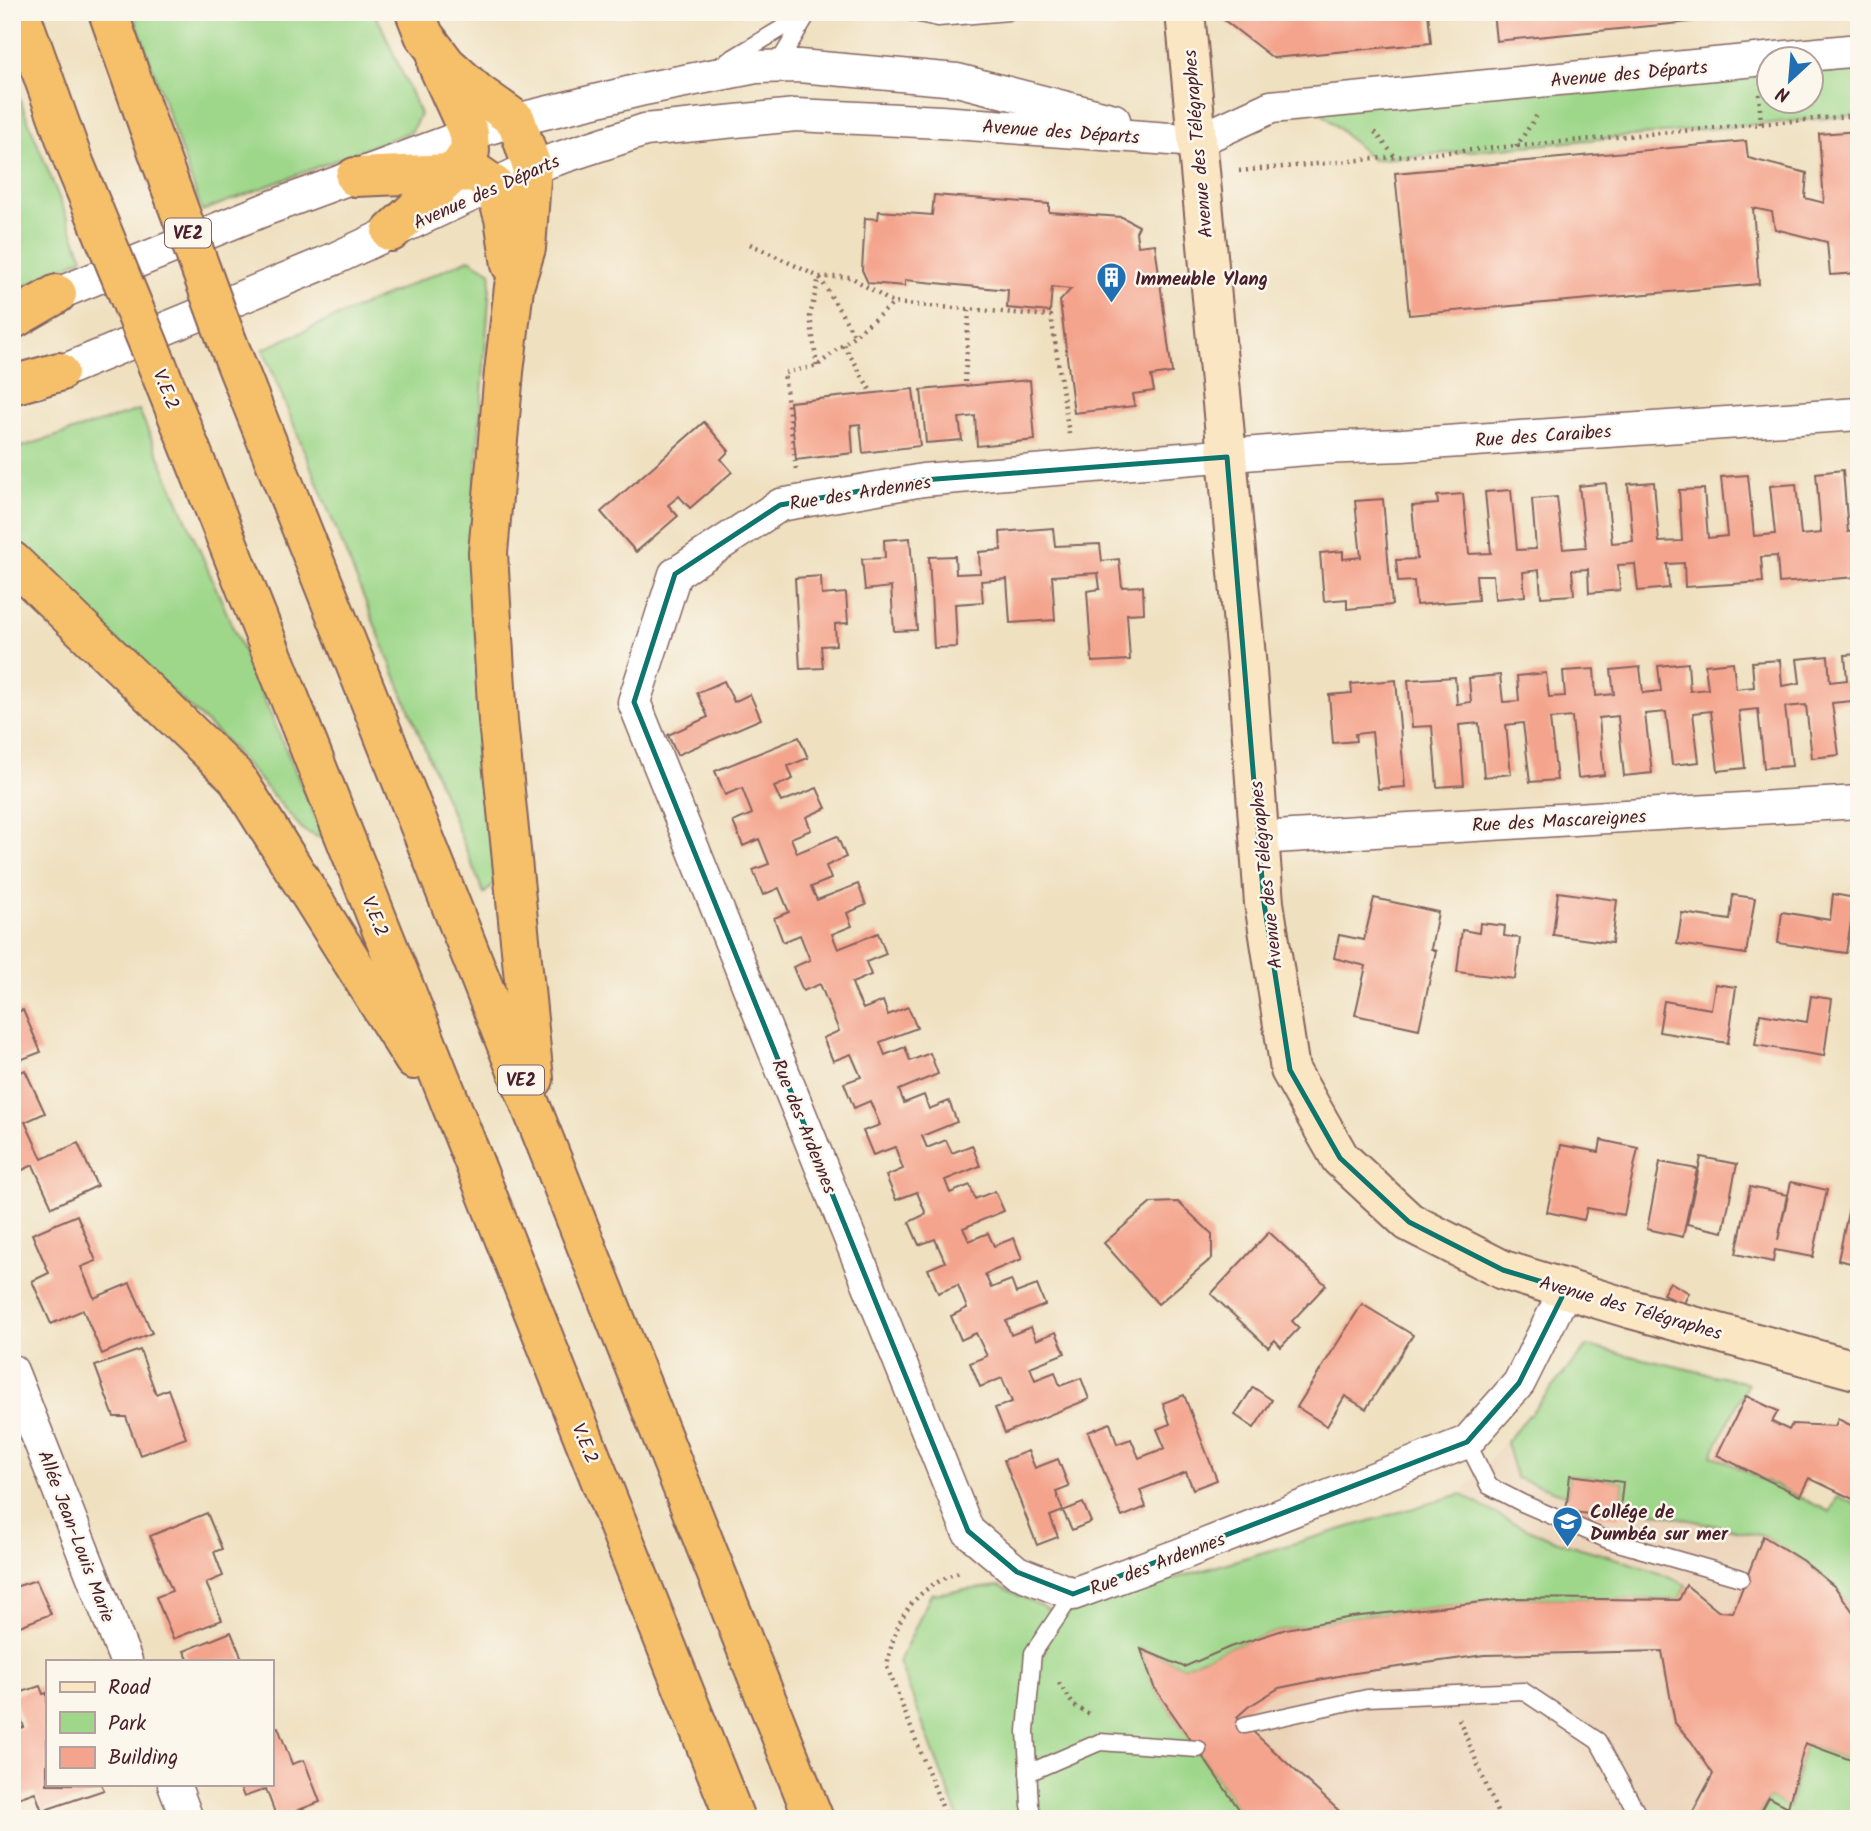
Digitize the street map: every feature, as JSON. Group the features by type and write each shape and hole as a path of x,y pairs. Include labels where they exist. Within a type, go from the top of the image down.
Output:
{"highway":[{"name":"V.E.2","path":"20,12 73,160 158,367 735,1819"},
{"name":"VE2","path":"108,12 228,341 814,1819"},
{"path":"420,24 446,64 478,93 516,120 532,167 526,248 514,287 504,372 488,553 498,720 538,1124"},
{"path":"391,232 455,172 470,151 469,134 420,24"},
{"path":"355,177 475,172 494,185 504,218 514,287"},
{"path":"12,320 57,293"},
{"path":"12,385 59,372"},
{"path":"12,561 236,777 467,1146"}],"street":[{"name":"Avenue des Télégraphes","path":"1185,12 1246,657 1264,903 1290,1070 1340,1158 1409,1222 1503,1270 1630,1309 1859,1371"},
{"name":"Avenue des Départs","path":"12,393 321,264 532,167 645,130 796,115 941,122 1198,158 1271,107 1859,50"},
{"name":"Avenue des Départs","path":"12,313 269,208 469,134 644,89 756,68 877,71 957,80 1198,158"},
{"name":"Rue des Caraibes","path":"1227,457 1319,448 1402,445 1859,414"},
{"name":"Rue des Ardennes","path":"1227,457 923,480 780,505 675,574 634,702 968,1531 1017,1572 1073,1594 1467,1442 1518,1383 1566,1289"},
{"name":"Rue des Mascareignes","path":"1259,838 1859,802"},
{"name":"Allée Jean-Louis Marie","path":"12,1371 126,1660"},
{"path":"175,1786 187,1819"}],"lane":[{"path":"701,78 809,12 776,67"},
{"path":"910,12 937,15 1008,12"},
{"path":"1467,1442 1489,1486 1522,1503 1608,1541 1741,1578"},
{"path":"1034,1819 1030,1805 1026,1731 1033,1653 1073,1594"},
{"path":"1245,1725 1367,1698 1523,1692 1598,1741 1636,1811 1634,1819"},
{"path":"1028,1773 1100,1742 1198,1749"}],"path":[{"path":"1516,147 1538,115"},
{"path":"1198,158 1516,147 1859,116"},
{"path":"750,244 820,277 851,277 893,303 1051,316 1074,468"},
{"path":"820,277 855,336"},
{"path":"817,366 810,316 820,277"},
{"path":"800,501 784,373 817,366 893,303"},
{"path":"965,382 969,308"},
{"path":"844,345 873,393"},
{"path":"947,1819 887,1667 891,1642 905,1609 941,1578 971,1568 1017,1572"},
{"path":"1056,1673 1074,1706 1095,1717"},
{"path":"1449,1695 1500,1819"}],"highlighted area":[{"path":"1227,457 1264,903 1290,1070 1340,1158 1409,1222 1503,1270 1566,1289 1519,1383 1467,1442 1073,1594 1017,1572 968,1531 634,702 675,574 780,505 923,480"}],"shaded area":[{"name":"Collége de Dumbéa sur mer","path":"1587,1346 1748,1383 1712,1456 1830,1512 1838,1496 1859,1506 1859,1819 959,1819 899,1662 931,1594 999,1586 1060,1615 1461,1494"}],"green space":[{"path":"133,12 373,12 420,114 412,131 202,211"},
{"path":"1859,50 1859,115 1373,160 1311,103 1756,60 1756,116 1826,116 1826,53"},
{"path":"12,80 83,258 12,292"},
{"path":"469,259 491,272 470,556 495,883 484,894 263,349"},
{"path":"139,410 325,840 304,831 223,738 12,545 12,450"},
{"path":"1587,1346 1748,1383 1712,1455 1830,1512 1838,1496 1859,1506 1859,1620 1835,1587 1803,1561 1763,1536 1621,1505 1623,1482 1570,1475 1568,1495 1516,1478 1506,1442"},
{"path":"1461,1494 1508,1520 1545,1536 1639,1566 1686,1585 1679,1600 1517,1598 1352,1617 1286,1629 1230,1647 1184,1667 1141,1649 1154,1687 1240,1810 1210,1819 959,1819 899,1662 931,1594 999,1586 1060,1615"},
{"path":"1805,1743 1859,1763 1859,1819 1757,1819 1769,1797 1789,1807"}],"building":[{"path":"1219,12 1428,12 1431,43 1273,58 1220,17"},
{"path":"1493,12 1747,12 1747,14 1496,41"},
{"path":"1859,131 1859,273 1830,275 1827,242 1775,229 1772,212 1753,208 1759,284 1409,315 1395,173 1746,141 1748,158 1807,173 1805,198 1824,203 1819,134"},
{"name":"Immeuble Ylang","path":"934,195 1049,204 1049,212 1122,217 1139,226 1136,232 1138,246 1155,244 1172,373 1151,376 1154,391 1133,394 1135,406 1074,413 1060,301 1071,289 1052,287 1050,312 1007,308 1008,290 905,280 905,286 868,283 862,270 865,218 878,219 879,211 932,215"},
{"path":"1030,380 1035,440 977,446 975,416 959,418 962,440 926,443 921,390"},
{"path":"913,389 920,446 863,453 860,424 851,425 853,453 796,460 790,402"},
{"path":"704,422 729,451 721,459 732,472 690,508 679,496 668,505 678,516 636,552 601,512"},
{"path":"1843,470 1848,532 1859,531 1859,552 1855,552 1857,577 1779,583 1777,556 1761,557 1763,582 1685,587 1684,563 1667,564 1669,588 1638,591 1635,564 1618,565 1620,590 1589,593 1588,569 1572,570 1574,595 1541,597 1539,570 1523,572 1525,596 1495,599 1493,575 1476,575 1478,600 1416,605 1414,581 1398,582 1396,560 1417,559 1412,506 1438,504 1437,496 1463,494 1469,554 1491,553 1485,492 1511,490 1517,550 1536,549 1532,499 1557,497 1563,549 1586,547 1579,486 1606,483 1612,543 1633,541 1628,484 1654,482 1659,542 1682,541 1679,490 1704,489 1708,538 1727,536 1721,477 1748,475 1754,536 1775,534 1770,486 1796,484 1801,535 1821,533 1816,473"},
{"path":"1383,499 1392,605 1347,609 1347,599 1324,601 1320,553 1343,551 1343,559 1361,557 1355,501"},
{"path":"1053,528 1055,546 1100,544 1102,561 1119,559 1122,587 1143,586 1144,613 1127,614 1130,660 1092,662 1087,591 1100,589 1098,573 1052,576 1055,620 1010,623 1007,579 981,581 983,602 955,604 957,647 934,648 929,557 955,556 956,574 980,573 979,552 1001,550 1000,532"},
{"path":"910,538 917,630 894,631 891,587 865,590 862,559 885,558 884,540"},
{"path":"821,576 822,595 846,593 848,623 835,624 836,645 821,646 823,668 800,669 795,578"},
{"path":"1859,654 1859,744 1857,745 1852,701 1832,703 1839,755 1812,758 1806,705 1785,707 1792,766 1764,768 1758,709 1739,711 1745,768 1718,771 1711,711 1693,713 1699,762 1672,765 1666,712 1645,714 1652,773 1624,776 1618,716 1599,718 1604,775 1578,778 1572,717 1550,719 1557,780 1530,782 1523,723 1506,725 1511,774 1484,777 1479,723 1459,725 1464,785 1437,787 1432,726 1412,727 1408,680 1455,677 1457,704 1471,702 1469,678 1500,675 1503,702 1519,701 1517,676 1546,673 1549,697 1565,696 1563,671 1594,669 1596,696 1614,694 1611,670 1640,667 1643,693 1661,691 1658,666 1688,663 1690,691 1708,689 1705,665 1733,662 1736,689 1754,687 1752,662 1780,660 1782,686 1800,683 1797,659 1828,656 1830,682 1847,680 1845,655"},
{"path":"1396,680 1405,787 1378,789 1372,732 1355,734 1356,741 1333,743 1329,695 1352,693 1351,684"},
{"path":"724,681 734,702 750,694 761,719 677,755 668,735 708,717 697,693"},
{"path":"799,737 808,758 788,766 793,779 774,787 781,802 817,788 826,808 806,817 811,830 791,838 797,853 837,836 846,857 826,866 831,879 811,887 817,900 858,884 866,905 847,913 852,926 832,934 838,949 878,933 886,954 866,962 871,975 852,983 857,996 863,1009 883,1001 888,1015 908,1007 917,1028 880,1042 885,1055 905,1047 910,1061 930,1053 938,1074 899,1090 904,1103 924,1095 929,1109 949,1101 957,1122 922,1136 927,1148 946,1140 952,1153 972,1145 980,1166 945,1180 950,1193 970,1185 975,1199 995,1191 1004,1211 963,1228 969,1241 988,1233 994,1246 1014,1238 1022,1259 985,1274 991,1288 1011,1280 1016,1293 1037,1285 1045,1305 1006,1321 1011,1335 1031,1327 1036,1340 1056,1332 1065,1353 1030,1367 1035,1380 1055,1372 1060,1386 1081,1378 1089,1399 1005,1433 995,1408 1012,1402 1002,1378 980,1387 970,1363 987,1356 976,1333 961,1340 951,1316 967,1308 958,1285 938,1293 928,1269 945,1262 935,1239 919,1245 909,1222 926,1214 917,1192 896,1200 886,1176 903,1169 895,1147 873,1155 863,1131 880,1125 870,1101 854,1108 844,1083 861,1077 851,1054 833,1061 823,1038 839,1031 820,984 803,991 793,967 810,960 800,935 783,942 774,918 789,912 779,888 763,895 753,870 769,864 759,839 743,846 733,822 752,814 742,788 725,795 715,771"},
{"path":"1558,892 1617,900 1612,943 1553,935"},
{"path":"1833,894 1855,898 1846,953 1778,943 1782,912 1830,920"},
{"path":"1733,895 1755,898 1746,954 1677,944 1682,913 1730,920"},
{"path":"1374,898 1438,912 1431,949 1436,951 1419,1029 1355,1015 1366,966 1334,958 1339,935 1364,940"},
{"path":"1480,923 1505,926 1504,936 1520,938 1515,979 1457,972 1462,930 1479,933"},
{"path":"1715,984 1736,987 1728,1043 1659,1032 1664,1001 1711,1009"},
{"path":"1811,996 1832,999 1824,1056 1755,1045 1760,1014 1807,1022"},
{"path":"12,1008 14,1013 23,1010 41,1052 12,1063"},
{"path":"25,1070 45,1113 25,1122 42,1159 78,1143 97,1186 52,1207 33,1165 12,1175 12,1076"},
{"path":"1601,1140 1638,1148 1624,1215 1587,1208 1584,1220 1547,1212 1561,1145 1599,1152"},
{"path":"1701,1157 1737,1164 1723,1232 1687,1224"},
{"path":"1660,1162 1697,1169 1683,1237 1647,1229"},
{"path":"1791,1182 1827,1190 1813,1257 1775,1250 1773,1262 1736,1254 1750,1187 1787,1195 1778,1240"},
{"path":"1852,1193 1859,1194 1859,1265 1838,1260"},
{"path":"1178,1202 1212,1234 1212,1258 1158,1304 1104,1243 1151,1203"},
{"path":"77,1215 96,1261 81,1267 94,1298 130,1283 152,1333 102,1354 83,1310 51,1324 32,1281 49,1273 32,1234"},
{"path":"1269,1232 1326,1285 1292,1321 1299,1328 1281,1347 1275,1340 1268,1347 1211,1294"},
{"path":"1670,1282 1689,1293 1683,1305 1663,1294"},
{"path":"1362,1304 1413,1335 1366,1409 1345,1396 1327,1426 1297,1407"},
{"path":"140,1350 156,1394 168,1389 186,1438 140,1455 126,1417 114,1417 95,1366"},
{"path":"1253,1387 1272,1400 1254,1428 1235,1415"},
{"path":"1184,1395 1217,1480 1193,1489 1186,1472 1140,1490 1146,1507 1122,1517 1088,1432 1110,1423 1117,1444 1131,1439 1139,1458 1165,1448 1157,1429 1170,1424 1163,1403"},
{"path":"1746,1396 1778,1411 1772,1422 1789,1430 1792,1424 1835,1426 1838,1419 1859,1429 1859,1502 1809,1478 1800,1496 1717,1455"},
{"path":"1028,1451 1035,1468 1058,1459 1069,1487 1056,1492 1063,1511 1050,1516 1058,1537 1037,1545 1004,1460"},
{"path":"1570,1475 1623,1482 1619,1518 1566,1511"},
{"path":"1083,1503 1091,1522 1072,1530 1063,1511"},
{"path":"207,1513 222,1549 214,1552 223,1576 206,1583 222,1620 173,1639 156,1597 172,1591 150,1536"},
{"name":"Collége de Dumbéa sur mer","path":"1763,1536 1803,1561 1835,1587 1859,1620 1859,1763 1805,1743 1788,1807 1769,1797 1757,1819 1689,1819 1713,1774 1675,1723 1662,1651 1484,1655 1348,1674 1279,1688 1237,1717 1348,1819 1246,1819 1154,1687 1141,1649 1184,1667 1230,1647 1286,1629 1352,1617 1517,1598 1679,1600 1686,1585 1718,1611 1733,1612"},
{"path":"36,1580 51,1614 12,1629 12,1588"},
{"path":"231,1632 243,1660 188,1660 184,1651"},
{"path":"40,1686 43,1694 46,1693 46,1786 102,1786 104,1790 42,1811 35,1792 12,1800 12,1731 24,1727 13,1695"},
{"path":"278,1727 292,1764 304,1760 320,1802 277,1818 266,1789 244,1797 240,1786 273,1786 273,1729"}],"place":[{"name":"Immeuble Ylang","path":"1112,305"},
{"name":"Collége de Dumbéa sur mer","path":"1567,1549"}]}
